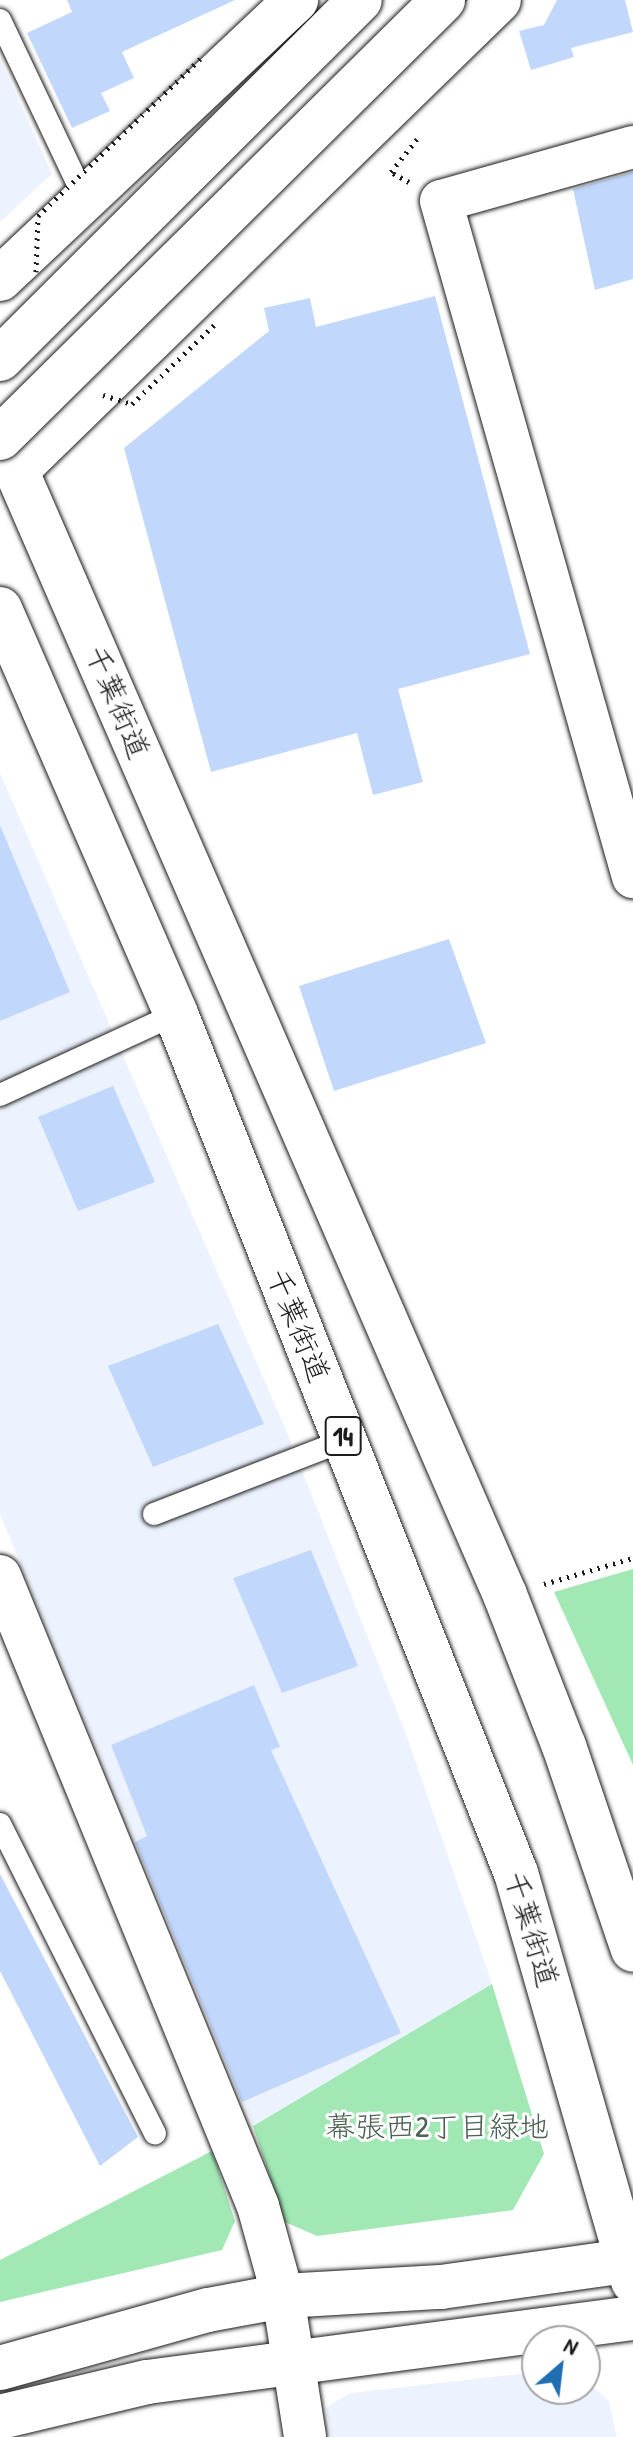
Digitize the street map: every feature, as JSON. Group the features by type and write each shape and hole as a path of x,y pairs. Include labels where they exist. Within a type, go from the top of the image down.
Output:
{"main road":[{"path":"0,359 360,0"},
{"path":"6,447 443,0"},
{"path":"6,447 499,0"},
{"path":"18,275 85,199 288,3"},
{"name":"千葉街道","path":"6,447 505,1595 564,1746 633,1950"},
{"name":"千葉街道","path":"0,609 176,1014 516,1873 631,2267"},
{"path":"0,2368 180,2317 283,2296 441,2287 631,2267"},
{"path":"0,2417 147,2382 633,2318"}],"street":[{"path":"633,147 441,201 633,877"},
{"path":"0,1576 258,2206 283,2296 305,2437"}],"lane":[{"path":"0,20 85,199"},
{"path":"0,1095 176,1014"},
{"path":"154,1514 345,1440"},
{"path":"0,1824 155,2133"}],"path":[{"path":"18,275 38,216 200,59"},
{"path":"408,130 420,141 391,172 441,201"},
{"path":"97,393 132,404 214,325"},
{"path":"505,1595 633,1558"}],"shaded area":[{"path":"0,59 52,174 0,222"},
{"path":"0,773 286,1430 406,1734 492,1984 253,2126 0,1514"},
{"path":"521,2374 521,2405 601,2405 601,2394 609,2401 617,2437 331,2437 326,2408 350,2393"}],"green space":[{"path":"633,1569 633,1765 554,1592"},
{"name":"幕張西2丁目緑地","path":"492,1984 544,2154 513,2210 317,2236 285,2222 253,2126"},
{"path":"212,2151 235,2221 222,2250 0,2302 0,2260"}],"building":[{"path":"67,0 235,0 122,52 134,78 101,93 110,111 72,128 27,33 72,12"},
{"path":"557,0 625,0 633,32 571,48 574,57 531,70 519,31 544,25"},
{"path":"633,172 633,279 595,290 573,189"},
{"path":"435,296 530,654 398,689 423,782 373,795 357,733 211,772 124,448 269,331 264,308 310,298 316,327"},
{"path":"0,825 70,992 0,1021"},
{"path":"449,939 486,1043 334,1091 299,986"},
{"path":"113,1086 155,1182 78,1211 38,1117"},
{"path":"218,1324 264,1424 153,1467 108,1366"},
{"path":"311,1550 358,1666 282,1693 233,1578"},
{"path":"254,1685 280,1747 271,1750 401,2033 242,2102 135,1842 147,1836 111,1745"},
{"path":"0,1874 138,2137 100,2166 0,1971"}]}
